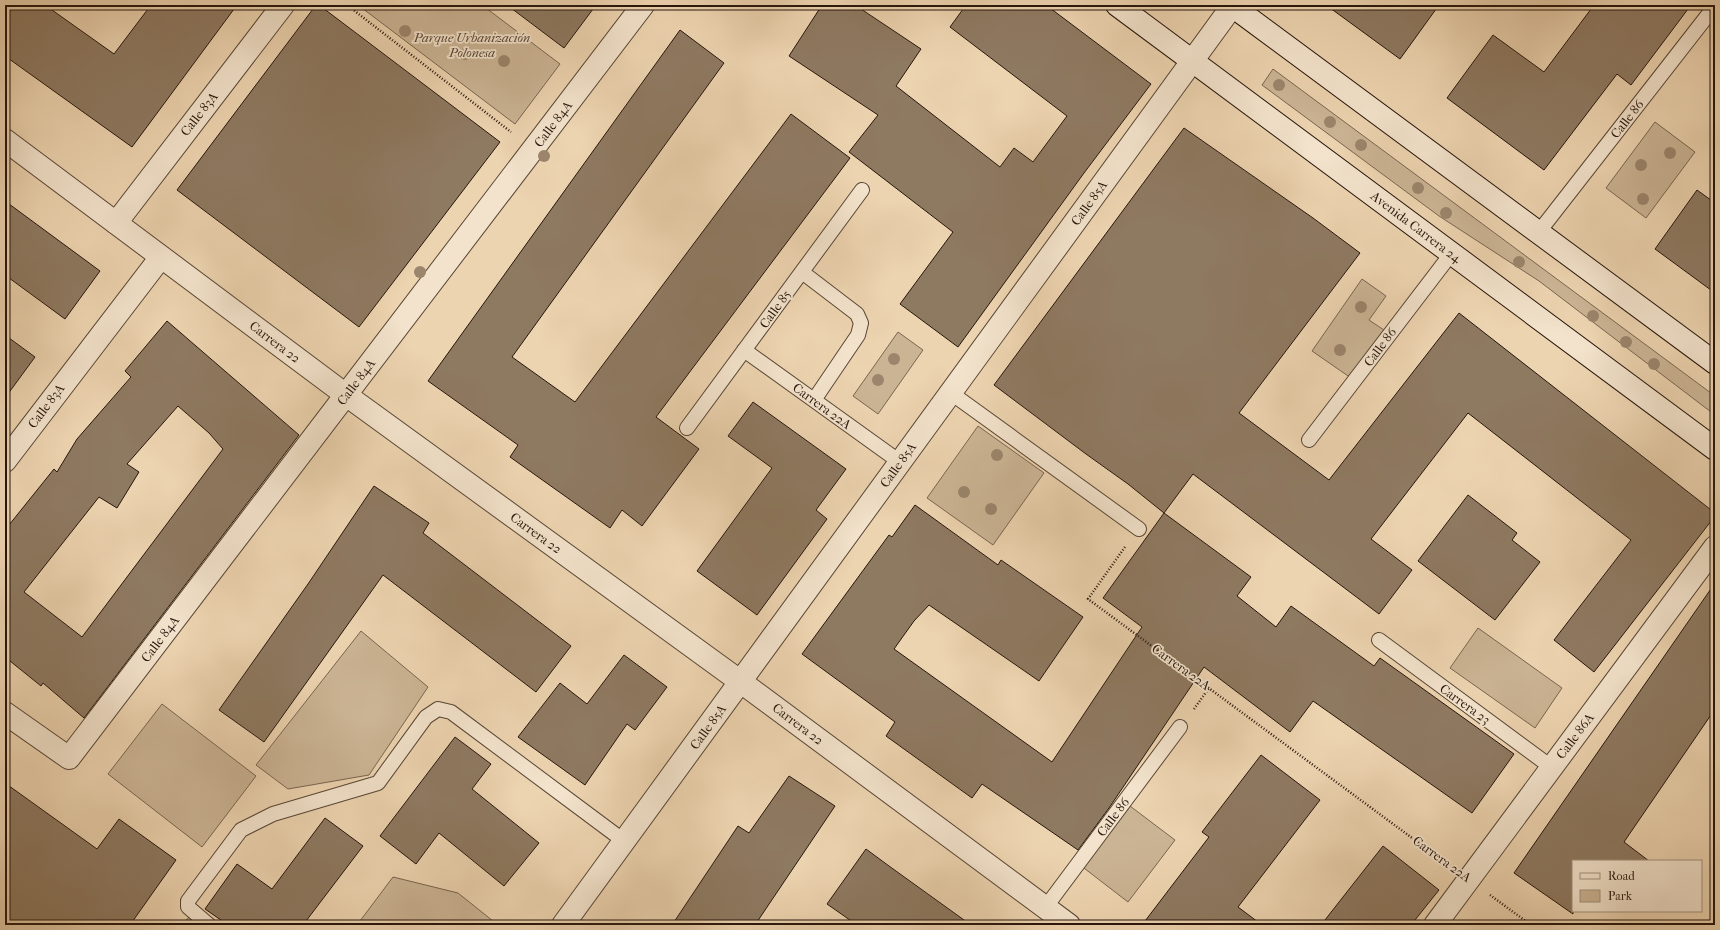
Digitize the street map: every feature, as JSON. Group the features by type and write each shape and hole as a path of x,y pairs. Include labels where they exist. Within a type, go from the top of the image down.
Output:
{"street":[{"name":"Calle 84A","path":"5,713 69,758 643,5"},
{"name":"Avenida Carrera 24","path":"1117,5 1715,449"},
{"name":"Calle 85A","path":"563,925 1232,5"},
{"path":"1232,5 1715,364"},
{"name":"Calle 83A","path":"116,223 276,7"},
{"name":"Carrera 22","path":"5,140 346,395 741,682 1069,925"},
{"name":"Calle 83A","path":"5,461 161,257"},
{"name":"Calle 86A","path":"1435,925 1715,547"}],"lane":[{"name":"Calle 86","path":"1538,233 1715,6"},
{"name":"Calle 85","path":"687,428 862,190"},
{"name":"Calle 86","path":"1309,440 1451,254"},
{"path":"802,272 857,314 861,324 858,335 814,400"},
{"name":"Carrera 22A","path":"744,350 900,462"},
{"path":"950,393 1139,529"},
{"name":"Carrera 23","path":"1379,640 1551,767"},
{"path":"209,925 190,910 188,907 188,901 241,830 273,814 378,784 426,717 438,709 451,712 624,841"},
{"name":"Calle 86","path":"1045,908 1180,727"}],"path":[{"path":"347,5 533,150"},
{"name":"Carrera 22A","path":"1139,529 1088,599 1531,925"}],"green space":[{"name":"Parque Urbanización Polonesa","path":"358,5 482,5 560,64 515,124"},
{"path":"1273,69 1715,396 1715,415 1539,281 1439,216 1262,85"},
{"path":"1655,122 1695,152 1646,218 1606,188"},
{"path":"1362,279 1386,296 1369,320 1384,330 1351,378 1312,351"},
{"path":"898,332 923,350 878,414 853,396"},
{"path":"978,426 1044,473 993,545 927,498"},
{"path":"1478,628 1562,688 1535,728 1450,668"},
{"path":"361,631 428,687 369,775 288,789 256,765"},
{"path":"162,704 256,776 202,847 108,774"},
{"path":"1126,803 1175,840 1128,902 1080,865"},
{"path":"393,877 458,893 498,925 357,925"},
{"path":"189,917 199,925 182,925"}],"building":[{"path":"5,5 45,5 114,54 151,5 237,5 132,147 5,56"},
{"path":"316,5 319,5 500,142 359,327 177,190"},
{"path":"507,5 596,5 564,48"},
{"path":"822,5 855,5 921,49 896,86 1000,167 1014,148 1033,162 1067,116 950,27 966,5 1046,5 1151,84 1084,173 958,347 900,304 953,232 849,152 878,115 789,56"},
{"path":"1326,5 1439,5 1400,59"},
{"path":"1594,5 1691,5 1631,85 1617,74 1544,170 1447,98 1493,35 1544,72"},
{"path":"680,30 724,63 512,357 575,402 791,114 850,158 656,417 699,449 642,526 622,510 610,528 510,457 518,445 428,381"},
{"path":"1184,128 1313,218 1360,253 1239,413 1329,480 1459,313 1715,513 1715,516 1594,672 1554,640 1631,540 1468,413 1371,539 1412,570 1379,614 1193,474 1164,513 1128,484 994,385"},
{"path":"1697,190 1715,203 1715,293 1655,249"},
{"path":"5,201 100,271 65,319 5,275"},
{"path":"167,321 299,435 84,718 43,683 41,686 5,657 5,530 54,469 57,472 77,439 131,377 125,371","holes":["178,406 209,433 223,449 82,637 24,592 99,497 117,508 139,472 127,464"]},
{"path":"5,335 35,357 5,398"},
{"path":"753,402 846,469 816,510 827,519 757,615 697,571 772,468 728,436"},
{"path":"374,486 429,523 423,533 571,646 536,692 383,575 264,742 219,710 308,584"},
{"path":"1468,495 1517,533 1512,540 1540,562 1495,620 1418,561"},
{"path":"915,505 998,565 1001,560 1083,617 1039,681 929,605 914,621 894,649 1052,762 1142,627 1103,598 1164,513 1251,577 1237,596 1276,627 1291,606 1374,666 1380,658 1514,754 1472,813 1313,701 1290,732 1204,667 1109,808 1078,850 982,784 972,798 886,736 895,722 802,654 889,535 892,537"},
{"path":"1715,583 1715,709 1624,842 1648,860 1572,860 1573,914 1514,873"},
{"path":"624,655 667,687 635,730 627,724 585,785 518,737 560,683 587,704"},
{"path":"455,737 491,764 472,789 539,843 504,886 439,833 416,864 380,836"},
{"path":"1261,755 1320,800 1238,907 1262,925 1142,925 1209,837 1202,832"},
{"path":"789,776 835,806 755,925 672,925 738,826 749,833"},
{"path":"5,783 97,849 119,819 176,860 130,925 5,925"},
{"path":"325,818 363,846 303,925 228,925 205,909 237,864 272,889"},
{"path":"1383,846 1439,890 1411,925 1321,925"},
{"path":"866,849 971,925 857,925 827,904"}]}
